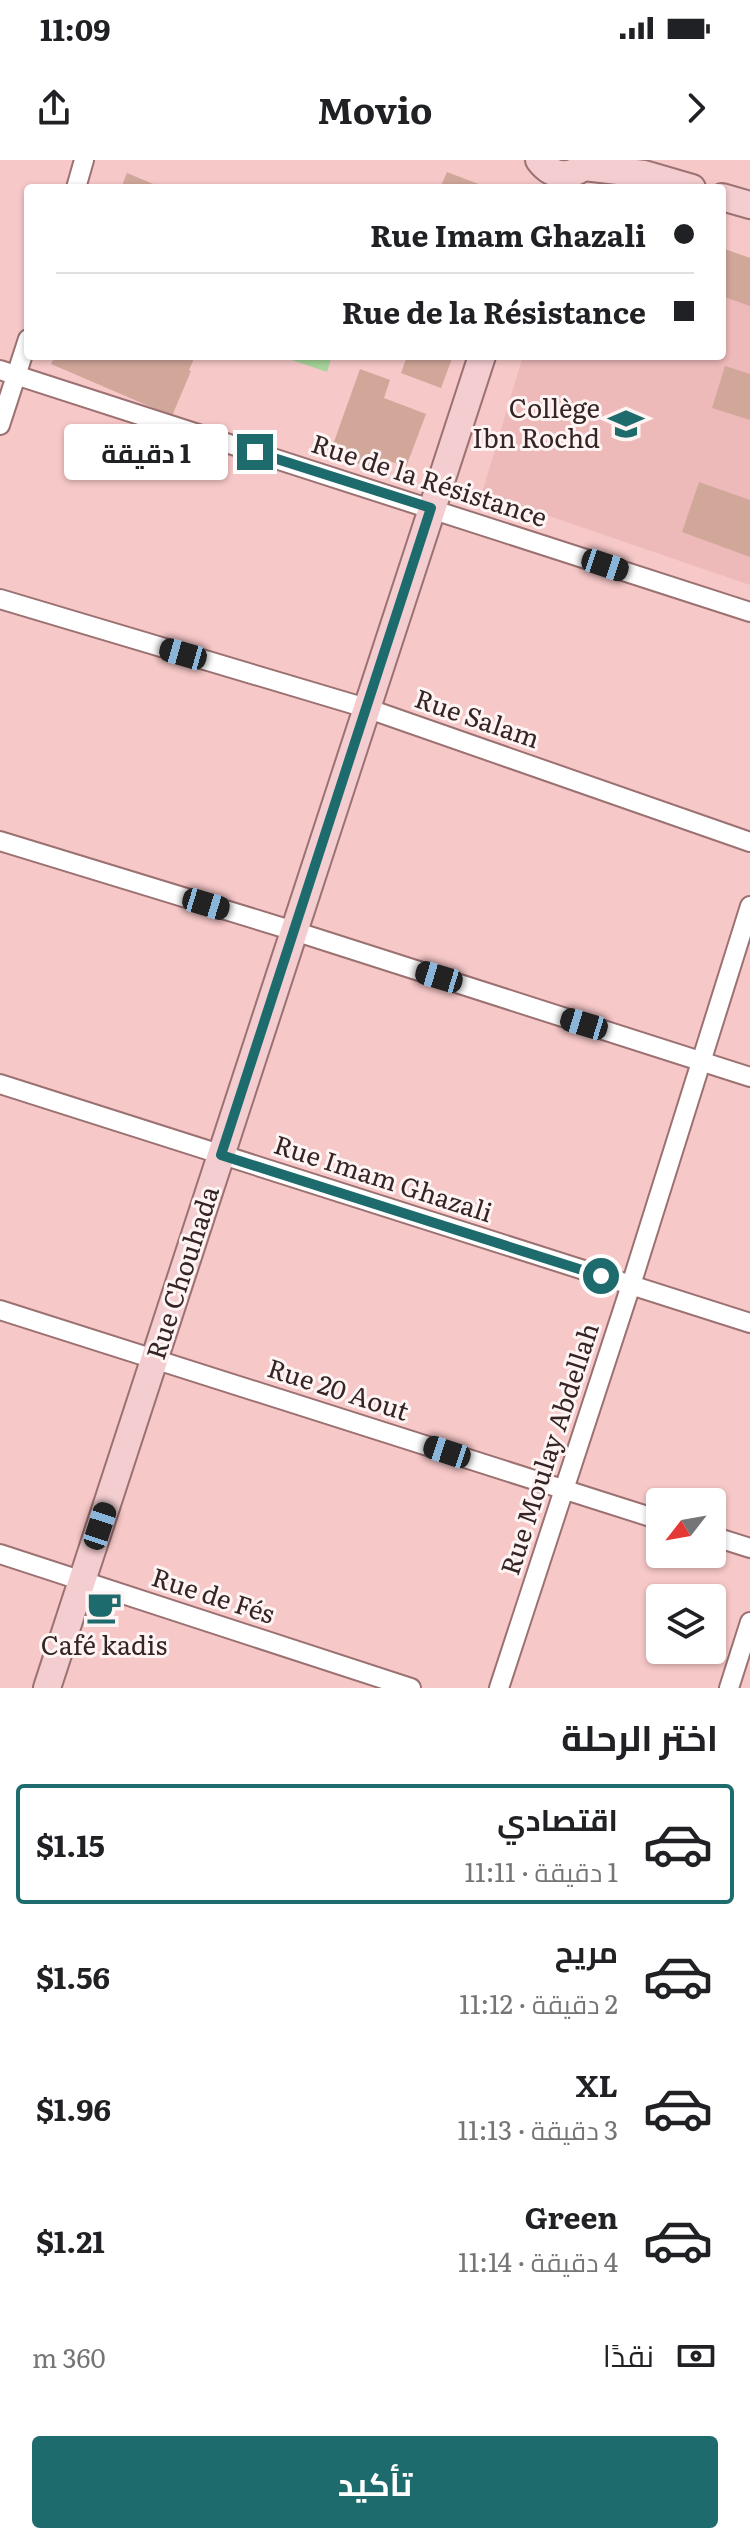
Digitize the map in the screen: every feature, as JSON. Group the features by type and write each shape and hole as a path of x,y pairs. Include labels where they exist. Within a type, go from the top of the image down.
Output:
{"street":[{"path":"77,184 84,160"},
{"path":"538,170 556,174 633,167 681,184"},
{"path":"726,198 750,205"},
{"path":"0,425 8,373 24,346"},
{"name":"Rue Chouhada","path":"47,1688 481,360"},
{"name":"Rue de la Résistance","path":"8,373 750,612"},
{"name":"Rue Salam","path":"0,599 366,708 750,842"},
{"path":"0,841 750,1077"},
{"name":"Rue Moulay Abdellah","path":"499,1688 631,1285 750,906"},
{"name":"Rue Imam Ghazali","path":"0,1084 750,1323"},
{"name":"Rue 20 Aout","path":"0,1310 646,1515"},
{"path":"726,1540 750,1548"},
{"name":"Rue de Fés","path":"0,1554 411,1688"},
{"path":"729,1688 750,1622"}],"shaded area":[{"name":"Collège Ibn Rochd","path":"726,250 750,258 750,585 482,493 522,360 726,360"}],"green space":[{"path":"292,360 331,360 327,372"}],"building":[{"path":"447,172 478,184 442,184"},
{"path":"127,173 153,184 123,184"},
{"path":"726,249 750,258 750,306 726,297"},
{"path":"53,360 193,360 172,416 51,364"},
{"path":"406,360 452,360 441,388 401,373"},
{"path":"725,366 750,374 750,420 712,408"},
{"path":"360,369 390,380 384,398 426,414 406,467 384,459 379,472 330,453"},
{"path":"699,482 750,500 750,557 682,532"}],"place":[{"name":"Collège Ibn Rochd","path":"626,424"},
{"name":"Café kadis","path":"104,1607"}],"route":[{"path":"255,452 431,508 221,1155 601,1276"}]}
